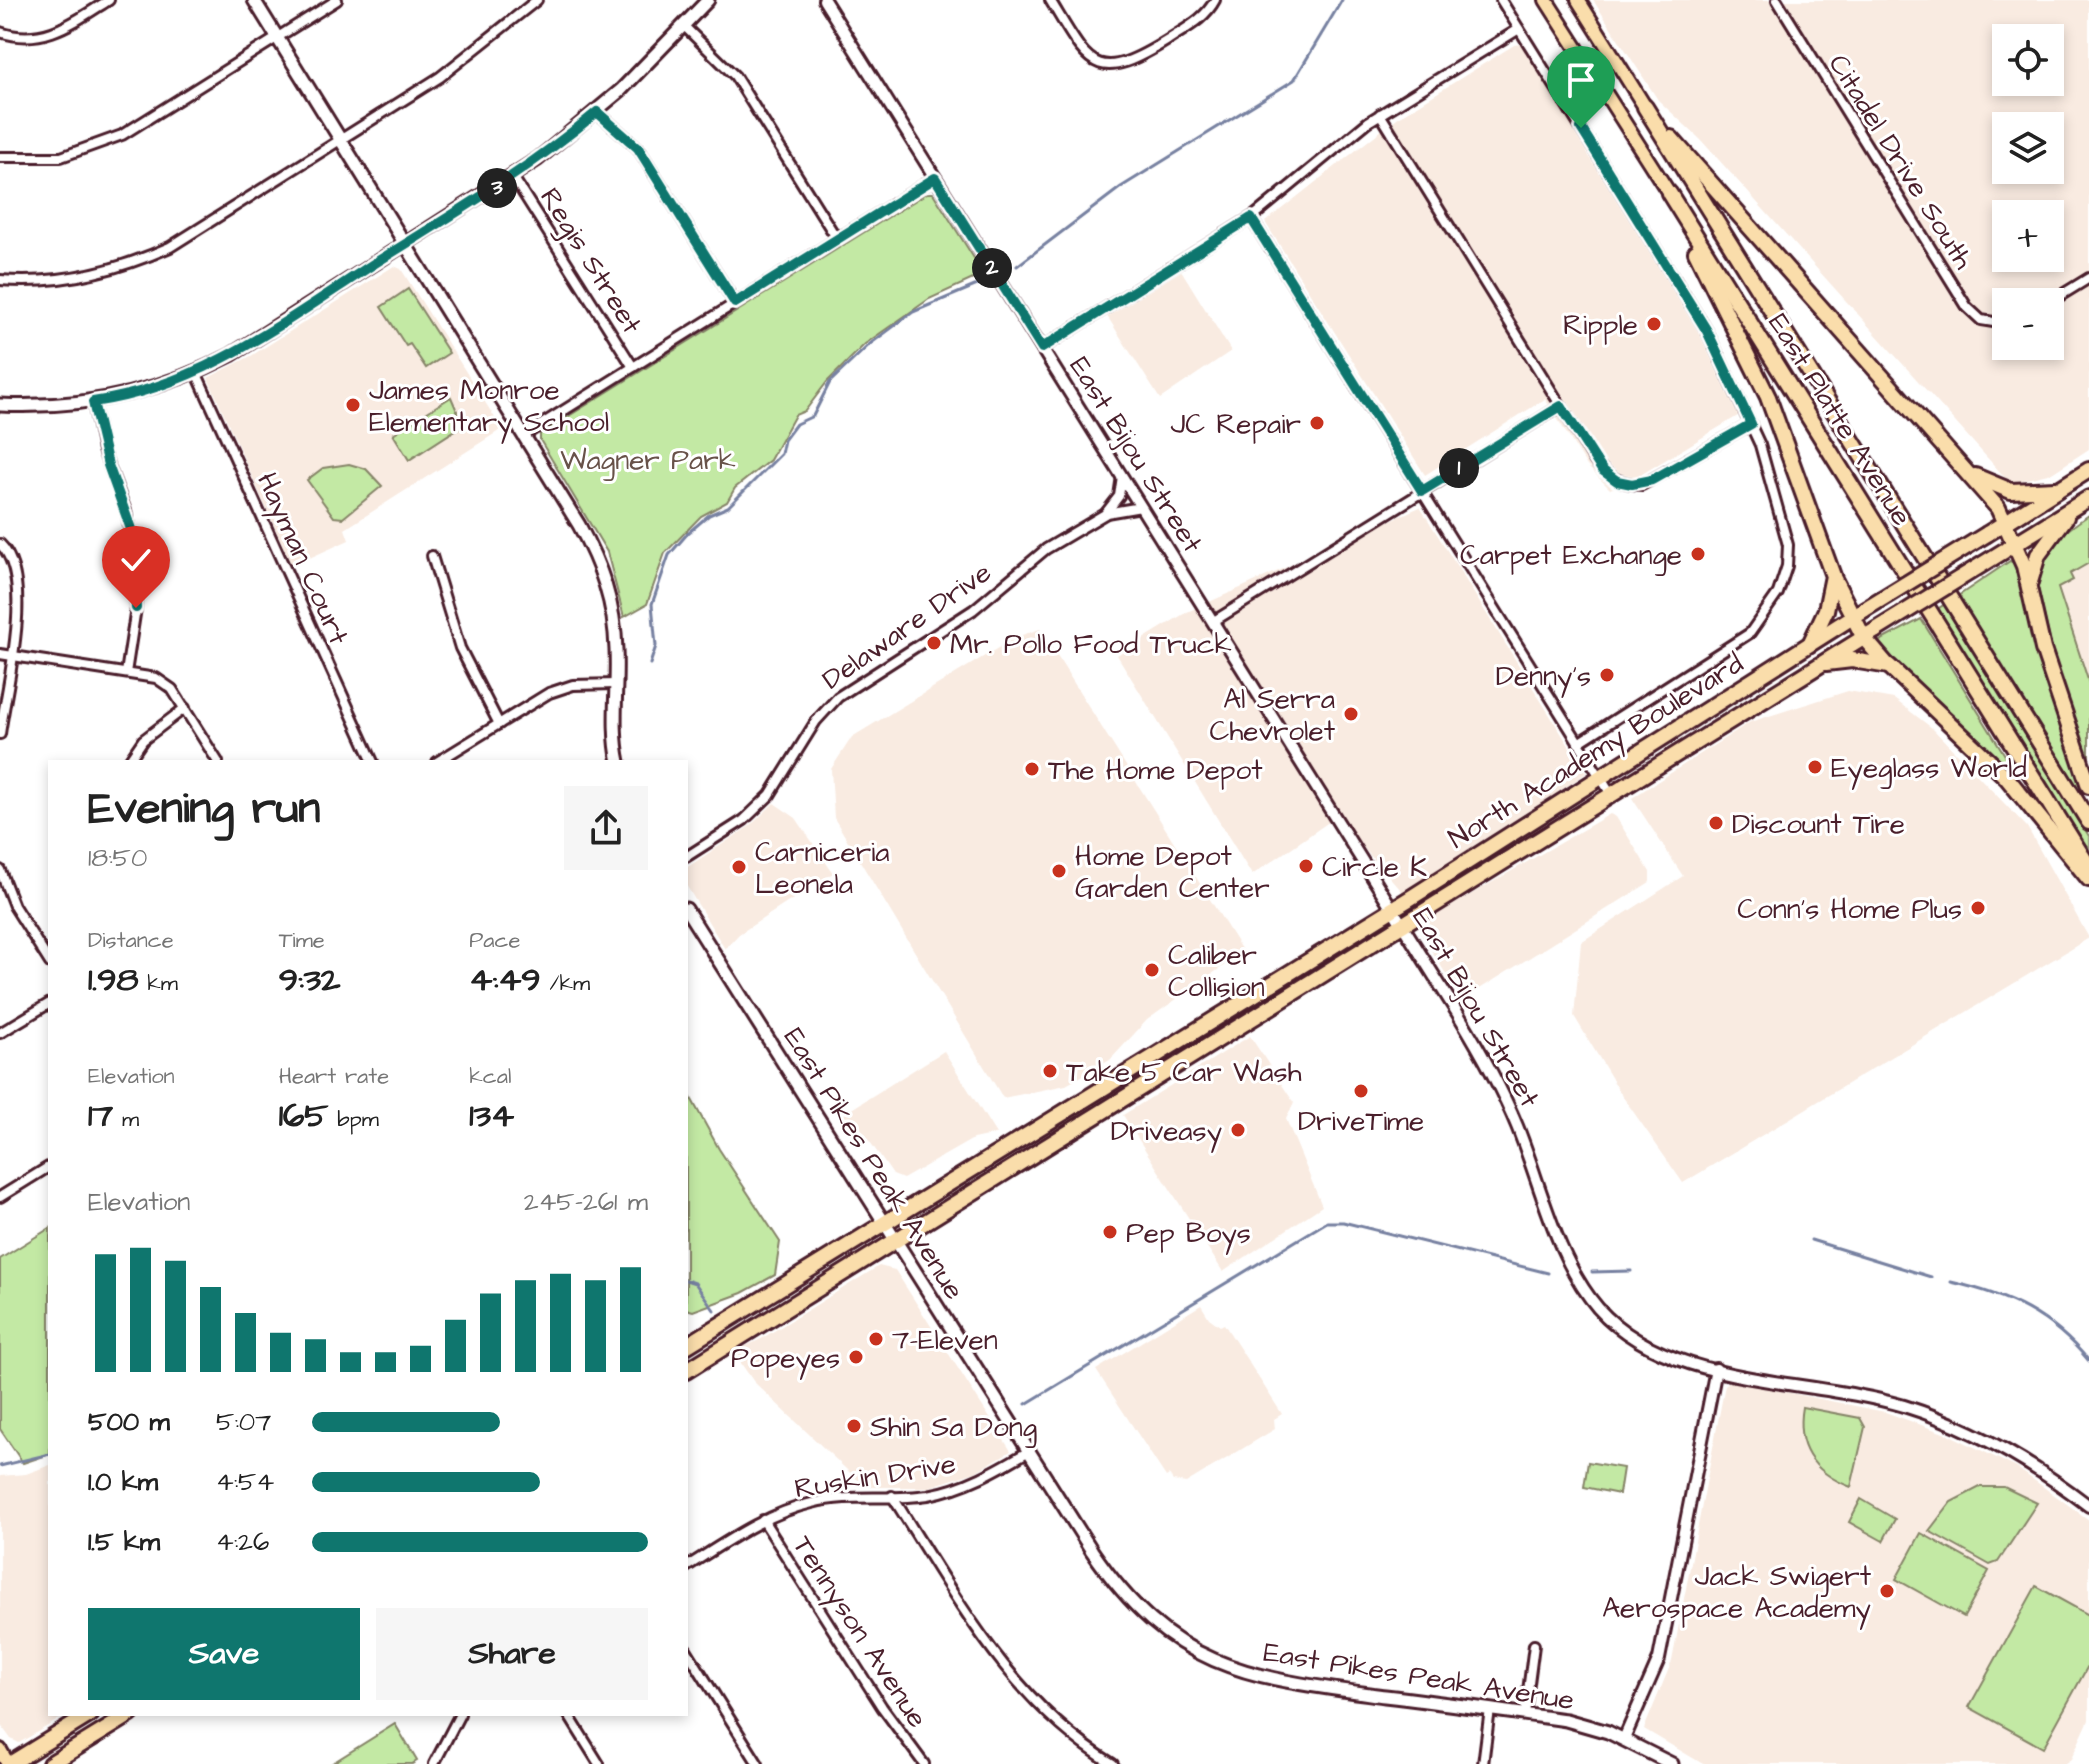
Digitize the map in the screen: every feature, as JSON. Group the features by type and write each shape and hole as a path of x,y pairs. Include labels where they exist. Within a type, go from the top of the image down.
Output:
{"highway":[{"path":"1645,107 1791,278 1971,475 2006,522 2010,547 2029,586 2055,688 2089,786"},
{"name":"East Platte Avenue","path":"1645,107 1724,239 2089,822"},
{"path":"1669,193 1768,397 1833,576 1889,666 2007,778 2089,879"},
{"name":"East Platte Avenue","path":"1669,193 2089,867"},
{"name":"North Academy Boulevard","path":"688,1345 1393,909 2089,470"},
{"path":"1971,475 2011,491 2060,488"},
{"name":"North Academy Boulevard","path":"688,1370 2089,498"},
{"path":"2029,586 2038,555 2072,509"},
{"path":"1809,644 1825,614 1833,576"},
{"path":"1822,664 1852,660 1889,666"},
{"path":"2089,754 2089,776"},
{"path":"9,1764 88,1716"},
{"path":"50,1764 128,1716"}],"main road":[{"path":"254,0 579,525 603,575 613,617 619,760"},
{"path":"0,405 93,402 151,389 196,372 249,343 513,177 597,112 708,0"},
{"name":"East Platte Avenue","path":"1546,0 1669,193"},
{"name":"East Platte Avenue","path":"1578,0 1645,107"},
{"name":"East Pikes Peak Avenue","path":"688,912 894,1242 1112,1580 1147,1618 1182,1644 1259,1677 1589,1725 1672,1764"},
{"path":"0,1750 9,1764"}],"street":[{"path":"0,32 31,38 52,34 109,0"},
{"path":"0,157 46,159 106,142 139,125 337,0"},
{"path":"0,280 32,282 82,276 152,255 187,237 461,63 537,0"},
{"name":"East Bijou Street","path":"824,0 1404,926 1503,1094 1559,1236 1584,1289 1612,1323 1655,1351 1716,1369 1876,1399 1929,1415 2016,1455 2089,1506"},
{"path":"1050,0 1084,53 1104,66 1130,62 1163,43 1204,16 1215,0"},
{"path":"1501,0 1689,299 1751,424 1787,533 1787,566 1772,604 1750,633 1733,647 1578,743"},
{"name":"Citadel Drive South","path":"1777,0 1967,307 1981,320 1992,322"},
{"path":"684,26 735,76 837,239"},
{"path":"1042,348 1251,218 1380,114 1519,29"},
{"path":"597,112 638,148 735,303"},
{"path":"1380,114 1602,470 1617,481 1632,484 1652,480 1751,424"},
{"name":"Regis Street","path":"513,177 633,367"},
{"path":"523,436 935,178"},
{"path":"1251,218 1612,796"},
{"path":"2064,293 2089,278"},
{"name":"Hayman Court","path":"196,372 372,760"},
{"path":"93,402 103,450 126,511 134,549 136,608 126,673"},
{"path":"1214,621 1561,406"},
{"path":"1105,514 1119,496 1122,476"},
{"name":"Delaware Drive","path":"688,856 744,820 770,795 816,721 838,697 973,610 1046,549 1105,514 1141,507"},
{"path":"0,544 12,561 19,584 0,734"},
{"path":"432,556 460,648 499,724"},
{"path":"0,654 126,673 165,683 185,708 217,760"},
{"path":"440,760 562,688 616,684"},
{"path":"129,760 143,740 185,708"},
{"path":"0,870 14,906 48,960"},
{"path":"0,1033 48,1004"},
{"path":"0,1197 48,1167"},
{"path":"1624,1739 1659,1659 1716,1369"},
{"name":"Ruskin Drive","path":"688,1566 763,1520 832,1498 926,1495 966,1485 1029,1451"},
{"path":"892,1496 979,1633 1008,1672 1073,1736 1113,1764"},
{"name":"Tennyson Avenue","path":"763,1520 882,1707 924,1764"},
{"path":"1525,1714 1534,1645"},
{"path":"688,1652 758,1764"},
{"path":"1483,1764 1490,1709"},
{"path":"434,1764 448,1731 459,1716"},
{"path":"569,1716 599,1764"}],"shaded area":[{"path":"1593,0 2089,0 2089,449 2052,473 2010,483 1700,139 1658,100"},
{"path":"1527,43 1707,331 1746,411 1642,474 1610,489 1587,466 1545,399 1425,475 1265,222 1397,118 1514,45"},
{"name":"James Monroe Elementary School","path":"394,266 401,269 502,429 345,529 349,540 292,566 208,378 251,356"},
{"path":"1181,270 1231,351 1160,399 1107,316"},
{"name":"Al Serra Chevrolet","path":"1420,507 1586,773 1409,899 1336,817 1252,875 1117,655 1187,612"},
{"path":"2089,515 2089,772 2037,591 2068,530"},
{"path":"1040,629 1243,952 1147,1020 1110,1060 1066,1085 1003,1098 834,818 831,769 852,737 1016,637"},
{"path":"1848,691 1894,699 1932,728 2027,827 2089,938 1683,1183 1623,1097 1574,1016 1581,942 1683,876 1632,798 1750,722"},
{"path":"774,803 796,818 833,873 739,934 725,949 688,888 688,867 750,826"},
{"path":"1610,814 1616,817 1650,872 1650,882 1462,1000 1420,932 1425,921"},
{"path":"1250,1036 1294,1103 1286,1119 1322,1206 1223,1272 1123,1115"},
{"path":"944,1051 996,1134 973,1139 903,1179 893,1175 857,1123 842,1115"},
{"path":"879,1266 895,1270 1011,1451 975,1472 929,1487 865,1487 754,1382 733,1352 761,1339"},
{"path":"1201,1305 1209,1318 1220,1326 1224,1324 1282,1414 1274,1419 1275,1429 1186,1483 1173,1481 1169,1475 1166,1477 1096,1370"},
{"name":"Jack Swigert Aerospace Academy","path":"1730,1381 1885,1412 1952,1436 2017,1468 2089,1520 2089,1720 2071,1759 2064,1764 1703,1764 1644,1729 1672,1661 1725,1385"},
{"path":"48,1466 48,1716 65,1716 19,1743 11,1739 0,1724 0,1476 26,1474"}],"green space":[{"name":"Wagner Park","path":"927,193 933,193 984,274 929,299 865,344 827,382 805,411 795,415 770,460 735,488 727,502 701,516 665,553 647,604 624,617 607,552 540,440 540,434"},
{"path":"408,289 449,353 426,368 410,344 406,346 381,307"},
{"path":"451,397 463,425 409,460 393,434"},
{"path":"349,464 366,469 382,486 343,518 334,517 307,480 323,468"},
{"path":"2089,515 2089,563 2070,574 2073,580 2058,588 2089,683 2089,772 2059,679 2036,580 2048,550"},
{"path":"2010,561 2016,564 2046,681 2083,786 2083,797 1958,596"},
{"path":"1945,604 2089,836 2089,861 1933,612"},
{"path":"1921,619 2016,773 2013,775 1887,661 1876,643"},
{"path":"688,1093 719,1149 780,1242 775,1275 742,1293 693,1311 688,1310"},
{"path":"48,1229 48,1455 23,1463 0,1429 0,1259"},
{"path":"1802,1407 1860,1418 1865,1427 1851,1487 1827,1474 1810,1457 1802,1434"},
{"path":"1588,1462 1623,1468 1619,1494 1584,1487"},
{"path":"1980,1487 2004,1487 2037,1503 1998,1562 1990,1565 1929,1531 1951,1502"},
{"path":"1861,1499 1895,1519 1883,1541 1849,1522"},
{"path":"1921,1533 1989,1571 1964,1617 1896,1579"},
{"path":"2036,1586 2089,1615 2089,1664 2043,1748 1969,1707"},
{"path":"395,1724 417,1761 412,1764 331,1764"}],"waterway":[{"path":"1017,266 1121,187 1294,80 1342,0"},
{"path":"650,664 656,646 652,604 669,555 688,533 709,515 728,507 781,454 784,440 796,424 813,416 830,382 870,344 913,312 982,283"},
{"path":"1026,1404 1327,1222 1343,1222 1548,1273"},
{"path":"1811,1240 1931,1277"},
{"path":"1592,1272 1631,1271"},
{"path":"688,1281 695,1283 714,1310"},
{"path":"1951,1282 1992,1293 2028,1309 2060,1331 2089,1361"},
{"path":"0,1466 48,1454"}],"place":[{"name":"Ripple","path":"1654,324"},
{"name":"James Monroe Elementary School","path":"353,405"},
{"name":"JC Repair","path":"1317,423"},
{"name":"Carpet Exchange","path":"1698,554"},
{"name":"Mr. Pollo Food Truck","path":"934,643"},
{"name":"Denny's","path":"1607,675"},
{"name":"Al Serra Chevrolet","path":"1351,714"},
{"name":"Eyeglass World","path":"1815,767"},
{"name":"The Home Depot","path":"1032,769"},
{"name":"Discount Tire","path":"1716,823"},
{"name":"Circle K","path":"1306,866"},
{"name":"Carniceria Leonela","path":"739,867"},
{"name":"Home Depot Garden Center","path":"1059,871"},
{"name":"Conn's Home Plus","path":"1978,908"},
{"name":"Caliber Collision","path":"1152,970"},
{"name":"Take 5 Car Wash","path":"1050,1071"},
{"name":"DriveTime","path":"1361,1091"},
{"name":"Driveasy","path":"1238,1130"},
{"name":"Pep Boys","path":"1110,1232"},
{"name":"7-Eleven","path":"876,1339"},
{"name":"Popeyes","path":"856,1357"},
{"name":"Shin Sa Dong","path":"854,1426"},
{"name":"Jack Swigert Aerospace Academy","path":"1887,1591"}],"route":[{"path":"136,608 136,567 131,529 108,465 93,402 176,381 231,355 513,177 597,112 638,148 735,303 935,178 1042,348 1251,218 1422,491 1561,406 1602,470 1617,481 1642,485 1751,424 1735,386 1689,299 1581,128"}]}
